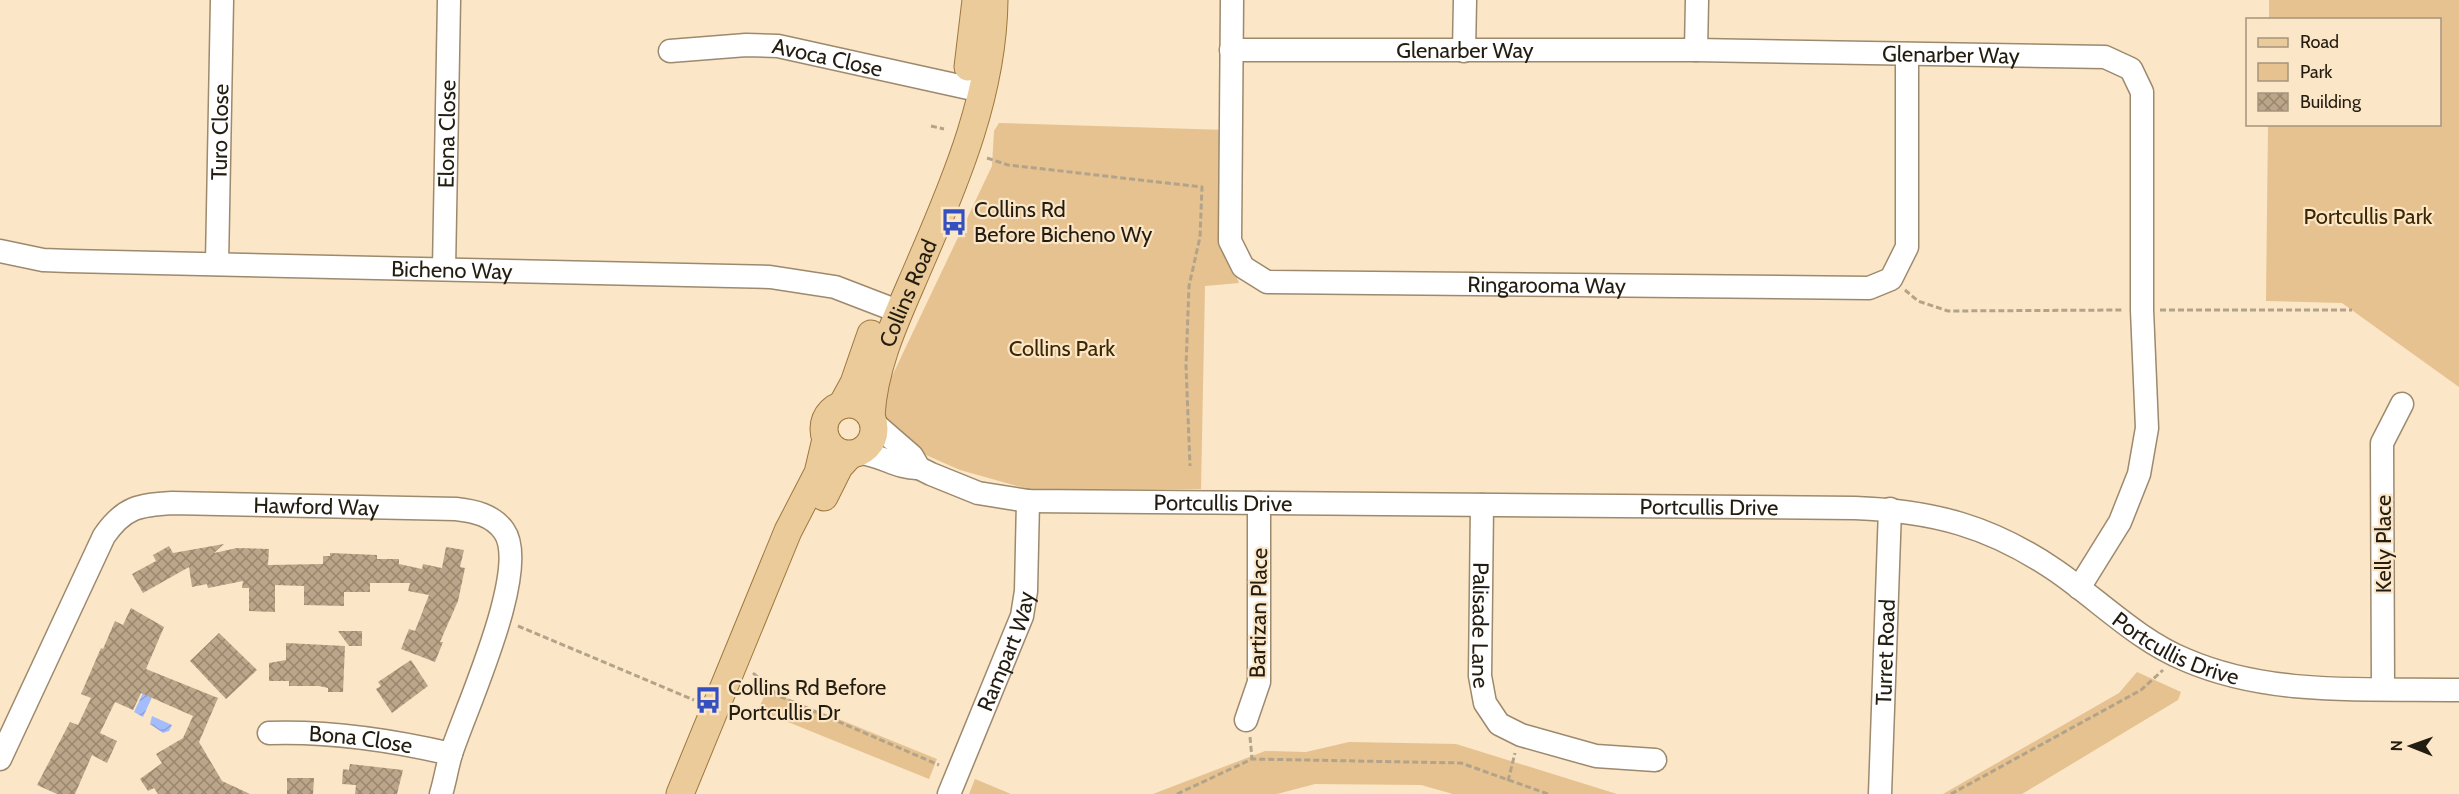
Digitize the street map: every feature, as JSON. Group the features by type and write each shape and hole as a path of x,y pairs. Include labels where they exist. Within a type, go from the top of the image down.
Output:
{"main road":[{"name":"Collins Road","path":"973,89 971,53 976,0"},
{"name":"Collins Road","path":"699,794 816,513 839,466 872,441 878,365 891,308 946,153 990,49 994,0"},
{"name":"Collins Road","path":"680,794 788,531 818,473 826,439 826,419 833,410 842,405 855,383 862,356 891,308"},
{"path":"842,405 853,404 863,408 872,419"},
{"path":"826,439 839,453 855,454"}],"street":[{"name":"Turo Close","path":"217,264 222,0"},
{"name":"Elona Close","path":"444,269 449,0"},
{"name":"Ringarooma Way","path":"1232,0 1230,242 1243,267 1267,282 1869,288 1892,279"},
{"path":"1464,51 1465,0"},
{"path":"1696,50 1697,0"},
{"name":"Avoca Close","path":"670,51 746,45 778,46 973,89"},
{"name":"Glenarber Way","path":"1231,50 1696,50 2105,57 2132,69 2142,92 2142,310 2147,428 2139,474 2120,522 2079,588"},
{"path":"1892,279 1907,247 1907,54"},
{"name":"Bicheno Way","path":"0,251 42,260 69,261 770,277 835,287 891,308"},
{"name":"Kelly Place","path":"2383,689 2382,443 2402,404"},
{"name":"Portcullis Drive","path":"872,419 912,456 919,468"},
{"name":"Portcullis Drive","path":"855,454 879,456 906,468 919,468 978,493 1028,501 1890,509 1932,515 1996,537 2055,570 2134,631 2172,653 2224,675 2276,686 2459,690"},
{"name":"Rampart Way","path":"950,794 1022,616 1026,591 1028,501"},
{"name":"Bartizan Place","path":"1246,720 1259,682 1259,503"},
{"name":"Hawford Way","path":"0,759 104,536 126,511 147,504 444,508 476,511 492,519 505,532 511,550 510,578 500,618 451,754 441,794"},
{"name":"Palisade Lane","path":"1482,505 1480,676 1485,703 1499,724 1521,735 1596,756 1655,760"},
{"name":"Turret Road","path":"1880,794 1890,509"},
{"name":"Bona Close","path":"269,733 335,734 451,754"}],"path":[{"path":"931,126 944,129"},
{"path":"987,158 1008,165 1202,188 1200,237 1189,286 1186,366 1190,466"},
{"path":"1892,279 1918,301 1948,310 2352,310"},
{"path":"500,618 694,700"},
{"path":"1951,794 2141,690 2164,668 2172,653"},
{"path":"758,675 779,696 947,768"},
{"path":"1508,780 1521,735"},
{"path":"1178,794 1252,759 1461,763 1548,794"}],"green space":[{"name":"Portcullis Park","path":"2269,0 2459,0 2459,387 2342,303 2266,301 2268,126 2441,126 2441,18 2269,18"},
{"name":"Collins Park","path":"999,123 1226,130 1222,243 1239,283 1205,286 1201,489 1031,490 960,470 926,455 890,427 882,410 883,395 992,166 994,131"},
{"path":"2137,672 2181,692 2178,700 2022,794 1943,794 2119,693"},
{"path":"767,690 937,759 929,779 758,710"},
{"path":"1349,742 1456,744 1617,794 1453,794 1421,785 1315,784 1277,794 1153,794 1265,751 1306,752"},
{"path":"975,779 1011,794 969,794"}],"water":[{"path":"144,691 153,695 143,717 134,712"},
{"path":"152,716 172,725 169,731 163,733 150,724"}],"building":[{"path":"224,544 214,553 237,548 269,549 268,565 323,564 323,556 330,556 330,553 377,555 377,559 399,559 399,564 422,569 423,564 442,568 446,547 464,550 460,567 465,568 458,601 440,642 443,642 435,662 401,649 409,629 415,631 429,595 408,591 410,583 370,583 370,592 344,592 344,606 304,605 304,586 275,585 275,612 249,611 249,588 242,588 243,581 208,588 207,584 192,587 189,567 143,593 132,574 156,561 153,555 169,546 173,553"},
{"path":"131,608 164,627 146,669 218,698 199,742 222,781 250,794 158,794 154,788 148,791 140,779 162,763 156,754 183,738 193,716 141,693 133,710 115,702 100,733 117,741 107,763 92,755 75,794 57,794 37,785 70,722 78,725 91,698 81,694 101,648 103,649 115,621 123,625"},
{"path":"338,631 362,631 362,646 349,646"},
{"path":"219,633 257,670 226,699 190,661"},
{"path":"286,643 345,646 343,692 328,692 328,688 319,686 289,686 289,681 269,681 269,663 286,660"},
{"path":"411,660 428,686 392,713 376,689 381,686 378,682"},
{"path":"350,764 403,770 397,794 355,794 356,785 342,784 343,769 349,770"},
{"path":"287,778 314,778 313,794 287,794"}],"place":[{"name":"Collins Rd Before Bicheno Wy","path":"954,222"},
{"name":"Collins Rd Before Portcullis Dr","path":"708,700"}]}
